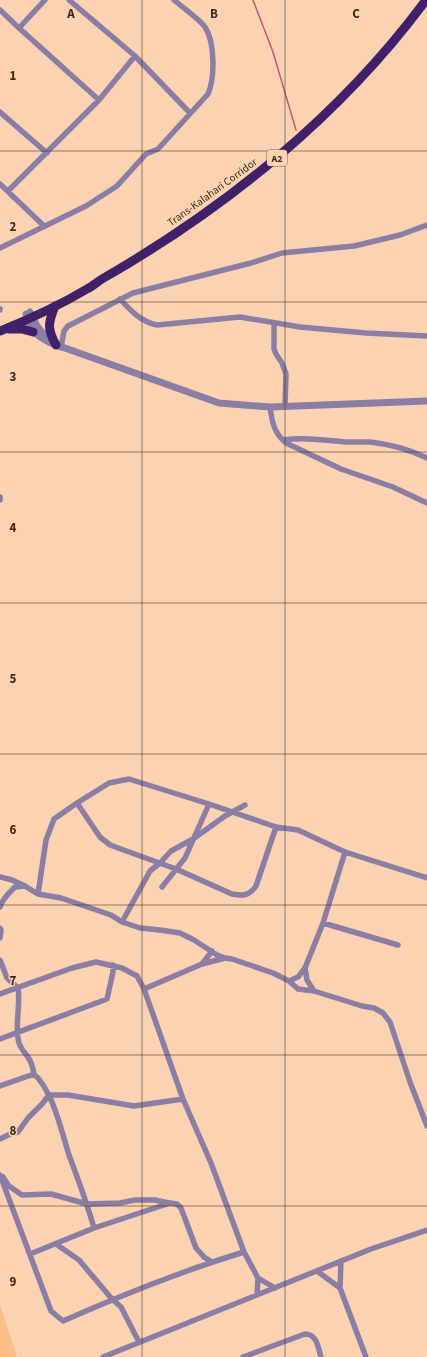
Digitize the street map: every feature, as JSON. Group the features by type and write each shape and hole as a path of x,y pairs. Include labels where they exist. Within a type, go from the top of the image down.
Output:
{"highway":[{"name":"Trans-Kalahari Corridor","path":"2,328 29,315 62,296 98,281 145,254 195,221 275,160 327,113 414,17 426,0"},
{"name":"Trans-Kalahari Corridor","path":"29,315 55,306 89,288 98,281"},
{"path":"55,306 49,325 50,332 56,345"},
{"path":"2,328 22,329 33,332"}],"street":[{"path":"19,28 45,0"},
{"path":"69,0 135,56 190,114"},
{"path":"0,248 86,206 117,186 146,154 158,149 208,94 211,86 212,52 205,28 201,22 174,0"},
{"path":"0,10 99,100"},
{"path":"8,191 99,100 135,56"},
{"path":"0,112 47,153"},
{"path":"0,184 44,226"},
{"path":"56,345 64,330 68,326 133,293 252,264 282,253 354,246 400,235 427,225"},
{"path":"120,299 141,319 150,324 157,325 240,317 274,323 366,333 427,336"},
{"path":"29,315 44,336 56,345"},
{"path":"29,315 33,332 56,345 219,403 270,407 427,401"},
{"path":"274,323 274,349 286,374 285,406"},
{"path":"270,407 274,428 283,440 291,446 341,469 393,487 427,503"},
{"path":"283,440 311,438 371,442 420,454 427,458"},
{"path":"38,894 46,840 54,819 109,783 129,779 276,827 298,830 345,852 427,878"},
{"path":"77,803 104,842 176,869 232,894 245,896 251,893 256,886 276,827"},
{"path":"162,887 186,858 209,804"},
{"path":"122,922 150,871 160,864 171,851 193,839 225,816 245,805"},
{"path":"289,981 298,977 305,968 323,923 345,852"},
{"path":"0,877 12,880 38,894 61,898 111,915 122,922 140,928 180,933 225,958 273,973 289,981 298,989 314,991 362,1006 374,1008 383,1012 390,1022 410,1082 427,1126"},
{"path":"12,880 15,886"},
{"path":"0,907 7,895 15,886 25,886"},
{"path":"323,923 398,945"},
{"path":"0,928 0,938"},
{"path":"202,964 212,951"},
{"path":"144,989 202,964 225,958"},
{"path":"0,960 7,978 18,988 20,995 17,1014 19,1043 30,1060 34,1074 39,1078 49,1095 94,1228"},
{"path":"0,994 72,968 96,962 122,968 137,976 144,989 183,1099 211,1163 244,1252 258,1278 274,1288"},
{"path":"0,1039 92,1006 107,999 114,972 113,965"},
{"path":"305,968 307,980 314,991"},
{"path":"0,1086 34,1074"},
{"path":"49,1095 68,1095 134,1106 183,1099"},
{"path":"0,1139 18,1132 28,1118 49,1095"},
{"path":"0,1173 51,1311 63,1321 112,1299 212,1262 244,1252"},
{"path":"0,1173 9,1186 22,1195 51,1194 87,1204 120,1203 135,1200 155,1200 177,1204 181,1208 196,1248 204,1257 212,1262"},
{"path":"30,1254 94,1228 170,1203"},
{"path":"103,1357 371,1249 427,1230"},
{"path":"56,1244 79,1260 112,1299 121,1307 139,1342"},
{"path":"341,1261 340,1288 366,1357"},
{"path":"317,1271 340,1288"},
{"path":"257,1295 258,1278"},
{"path":"243,1357 305,1334 312,1335 315,1338 321,1357"}],"shaded area":[{"path":"0,1305 17,1357 0,1357"}],"waterway":[{"path":"253,0 273,52 296,130"}]}
